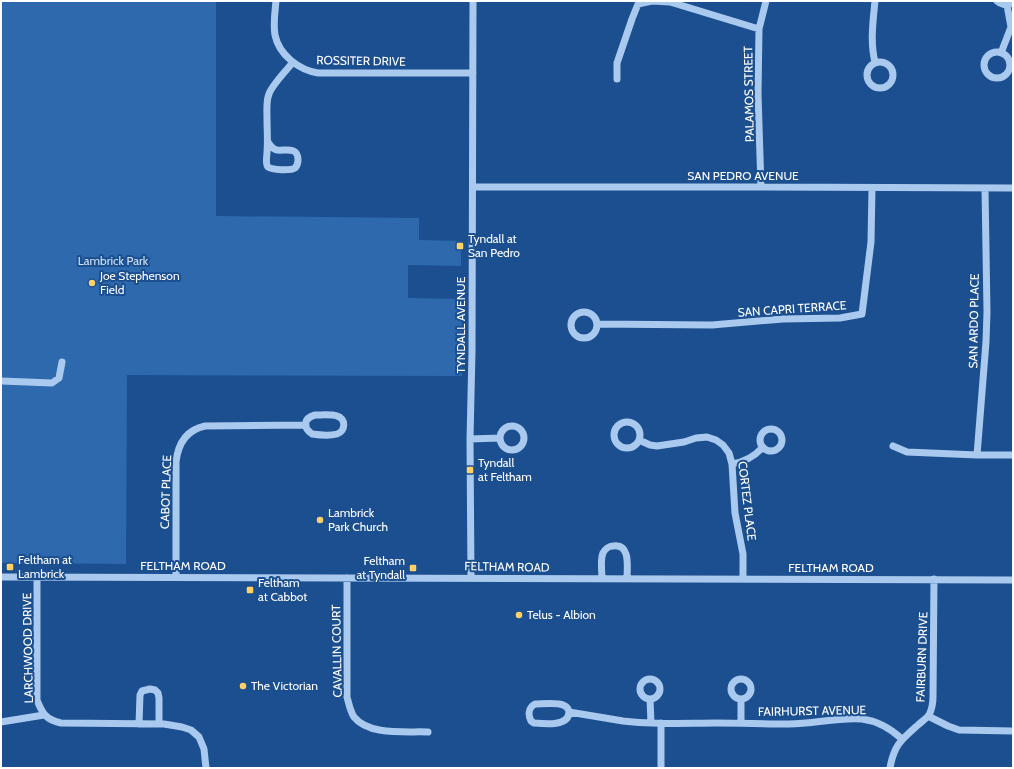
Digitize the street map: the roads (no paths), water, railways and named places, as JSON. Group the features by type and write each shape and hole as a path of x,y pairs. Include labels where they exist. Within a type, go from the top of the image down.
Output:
{"street":[{"name":"ROSSITER DRIVE","path":"276,1 274,21 278,45 293,62 304,69 318,73 473,73"},
{"name":"TYNDALL AVENUE","path":"471,578 470,439 472,352 473,1"},
{"path":"617,79 616,63 638,4 652,1 670,2 759,29"},
{"name":"PALAMOS STREET","path":"761,187 758,94 759,29 766,1"},
{"path":"875,1 873,29 873,52 875,62"},
{"path":"997,1 1003,5 1010,4 1012,28 1001,53"},
{"path":"268,142 272,148 276,150 291,150 296,152 298,155 298,160 295,168 292,170 275,170 269,168 266,160 268,142 266,104 269,93 293,62"},
{"name":"SAN PEDRO AVENUE","path":"473,187 1013,188"},
{"name":"SAN CAPRI TERRACE","path":"597,324 712,325 783,319 840,318 862,314 872,242 872,188"},
{"name":"SAN ARDO PLACE","path":"977,455 986,342 985,188"},
{"path":"1,381 52,383 59,378 62,362"},
{"path":"335,415 339,416 344,422 344,427 342,430 335,434 312,434 306,428 306,425 306,421 312,416 335,415"},
{"name":"CABOT PLACE","path":"176,577 176,462 179,448 187,435 198,427 205,426 306,425"},
{"name":"CORTEZ PLACE","path":"638,440 657,446 707,437 716,440 729,453 732,464 735,513 743,554 743,578"},
{"path":"470,439 500,438"},
{"path":"893,446 907,452 1013,455"},
{"path":"732,464 741,463 759,452 763,447"},
{"path":"602,579 603,554 607,548 615,545 622,548 627,554 627,578"},
{"name":"FELTHAM ROAD","path":"1,577 1013,580"},
{"name":"LARCHWOOD DRIVE","path":"37,577 38,700 44,715 54,722 61,723 170,724 182,726 198,735 203,745 206,768"},
{"name":"CAVALLIN COURT","path":"347,578 347,697 349,708 355,718 364,725 373,729 383,731 428,732"},
{"name":"FAIRBURN DRIVE","path":"890,768 896,746 928,716 932,706 934,697 934,579"},
{"path":"139,724 140,695 142,691 150,689 155,690 159,696 159,724"},
{"path":"650,699 651,723"},
{"name":"FAIRHURST AVENUE","path":"741,699 741,723"},
{"name":"FAIRHURST AVENUE","path":"569,712 568,717 562,722 555,724 534,723 531,721 529,714 534,704 562,704 569,712 623,721 651,723 791,724 836,719 862,719 876,722 885,726 902,739"},
{"path":"1,722 44,715"},
{"path":"928,716 959,730 1013,731"},
{"path":"661,723 661,768"}],"place":[{"name":"Tyndall at San Pedro","path":"460,246"},
{"name":"Joe Stephenson Field","path":"92,283"},
{"name":"Tyndall at Feltham","path":"470,470"},
{"name":"Lambrick Park Church","path":"320,520"},
{"name":"Feltham at Lambrick","path":"10,567"},
{"name":"Feltham at Tyndall","path":"413,568"},
{"name":"Feltham at Cabbot","path":"250,590"},
{"name":"Telus - Albion","path":"519,615"},
{"name":"The Victorian","path":"243,686"}],"park label":[{"name":"Lambrick Park","path":"113,261"}]}
